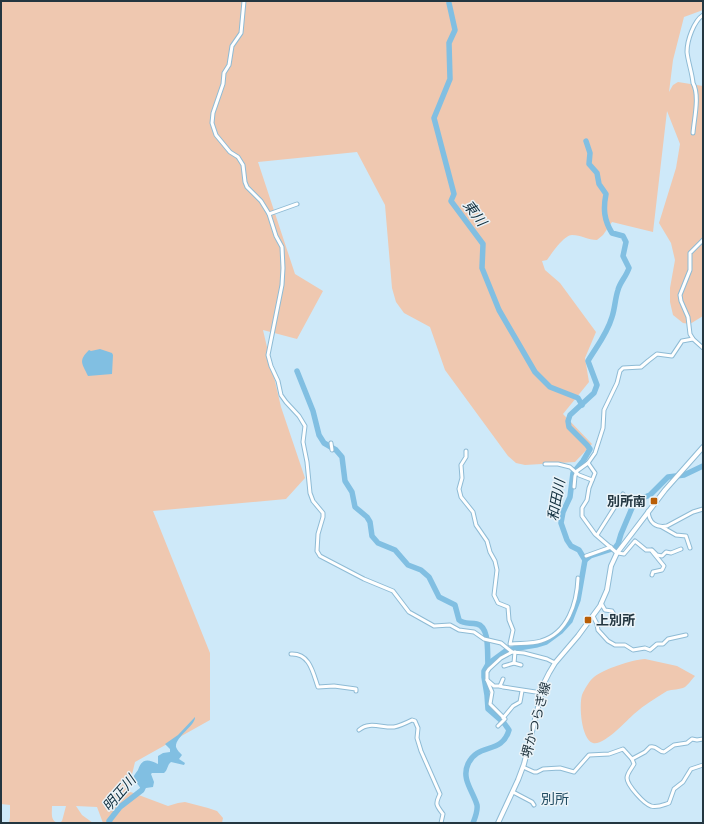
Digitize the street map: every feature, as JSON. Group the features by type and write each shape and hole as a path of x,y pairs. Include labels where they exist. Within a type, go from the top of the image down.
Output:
{"main road":[{"name":"堺かつらぎ線","path":"498,823 523,767 542,693 549,673 593,616 601,603 609,581 611,566 618,553 648,511 703,447"}],"street":[{"path":"244,1 241,33 232,46 229,65 224,73 224,84 213,113 212,123 216,135 230,152 238,157 242,165 244,182 261,201 269,214 276,236 282,247 282,285 268,355 270,366 278,381 281,395 299,416 304,426 303,442 307,462 310,493 313,501 321,510 323,517 318,538 318,554 364,579 393,592 409,612 434,626 439,627 450,625 459,630 474,632 484,639 497,642 505,646 513,652 547,658 556,663"},
{"path":"693,133 696,107 695,87 687,51 698,18 703,14"},
{"path":"269,214 297,204"},
{"path":"703,240 690,253 690,270 680,295 688,317 690,334 693,339 703,348"},
{"path":"574,487 576,472 588,463 596,453 603,428 604,410 620,371 623,368 641,367 657,354 672,356 682,341 693,339"},
{"path":"331,442 332,450"},
{"path":"466,451 466,457 461,465 461,497 474,512 476,525 487,541 490,552 496,561 497,570 494,594 498,603 508,606 509,620 513,630 510,644"},
{"path":"588,463 595,473 589,488 587,500 582,508 582,512 584,520 597,535 618,553 624,554 635,541 646,550 654,550 657,554 662,556 666,552 671,553 681,549"},
{"path":"545,464 558,464 570,467 581,476 592,480"},
{"path":"597,535 623,494"},
{"path":"662,527 667,526 692,512 703,509"},
{"path":"648,511 652,524 669,529 676,535 686,536 690,548"},
{"path":"586,556 611,547"},
{"path":"651,550 664,566 662,570 653,572 652,575"},
{"path":"505,646 547,639 565,625 569,619 577,592 578,578"},
{"path":"601,603 605,610 612,611 617,619"},
{"path":"593,616 598,630 608,641 615,645 625,645 633,650 645,648 650,650 657,644 663,644 668,638 686,635"},
{"path":"513,652 514,663"},
{"path":"503,718 490,704 492,692 486,675 489,669 501,658 513,652"},
{"path":"291,654 303,656 307,660 318,688 334,686 356,689 356,691"},
{"path":"504,666 514,663 521,666"},
{"path":"500,686 503,679"},
{"path":"487,680 494,686 542,693"},
{"path":"498,726 513,706 519,703 522,691"},
{"path":"359,730 365,726 381,725 393,727 412,720 415,721 418,728 417,738 440,794 436,801 442,814 441,823"},
{"path":"632,759 645,752 650,747 656,747 664,752 676,744 687,743 690,740 703,739"},
{"path":"523,767 534,772 543,769 560,768 574,772 589,755 609,754 621,749 625,751 632,759 634,764 627,777 627,780 637,795 650,806 658,807 669,803 674,789 683,782 691,769 703,765"},
{"path":"513,792 532,802 534,805"}],"shaded area":[{"path":"1,1 703,1 703,10 684,17 673,60 669,92 673,85 678,82 703,86 703,316 690,324 683,323 673,315 670,302 670,288 675,260 671,243 659,223 676,168 680,144 667,111 653,232 612,222 603,235 597,240 575,235 565,238 547,260 542,261 545,270 560,283 596,332 585,358 589,382 563,414 592,444 575,462 525,465 516,463 508,456 445,370 430,327 404,313 396,302 392,288 385,205 357,152 258,162 295,274 323,291 297,339 263,330 281,407 305,478 286,499 153,511 210,653 210,720 135,762 128,791 168,806 185,802 217,811 223,818 222,823 103,823 97,807 76,806 82,815 93,823 59,823 9,823 10,805 1,804","holes":["52,806 66,806 62,821 59,823 52,817"]},
{"path":"645,659 677,666 695,676 685,687 667,691 650,702 603,741 593,743 589,740 583,729 581,714 582,695 590,681 598,674 611,668 625,663"}],"water":[{"path":"100,349 112,353 113,355 112,374 88,376 82,362 83,357 89,350"},
{"path":"195,717 192,724 179,739 176,747 182,755 179,759 185,763 184,765 171,762 164,773 152,773 154,782 153,787 142,790 133,778 141,763 151,761 158,764 158,756 163,753 170,752 170,749 165,744 178,735"}],"waterway":[{"name":"東川","path":"449,3 455,30 449,43 450,79 434,118 454,194 451,201 483,244 482,268 499,310 535,372 550,387 578,398 582,405"},
{"name":"和田川","path":"473,823 477,805 468,785 466,769 472,757 501,743 506,738 509,730 504,723 488,709 484,671 488,664 507,650 546,642 561,631 570,621 578,600 585,560 579,550 571,546 567,540 561,523 563,512 570,497 573,473 583,461 590,449 569,427 568,421 570,415 594,393 597,385 588,361 602,340 610,323 619,287 629,268 623,256 626,242 623,236 612,233 607,224 604,210 606,194 599,184 597,173 589,164 590,153 586,141"},
{"path":"297,371 313,411 319,435 324,443 336,450 342,457 345,481 352,492 355,507 367,517 370,522 372,536 378,543 395,550 408,565 421,570 429,577 439,597 455,605 459,620 481,626 486,635 488,664"},
{"path":"585,560 590,556 615,548 632,508 637,500 650,495 668,477 684,475 703,466"},
{"name":"明正川","path":"110,823 109,821 120,807 142,790 145,783"}],"place":[{"name":"別所南","path":"654,501"},
{"name":"上別所","path":"588,620"}],"district":[{"name":"別所","path":"555,799"}]}
